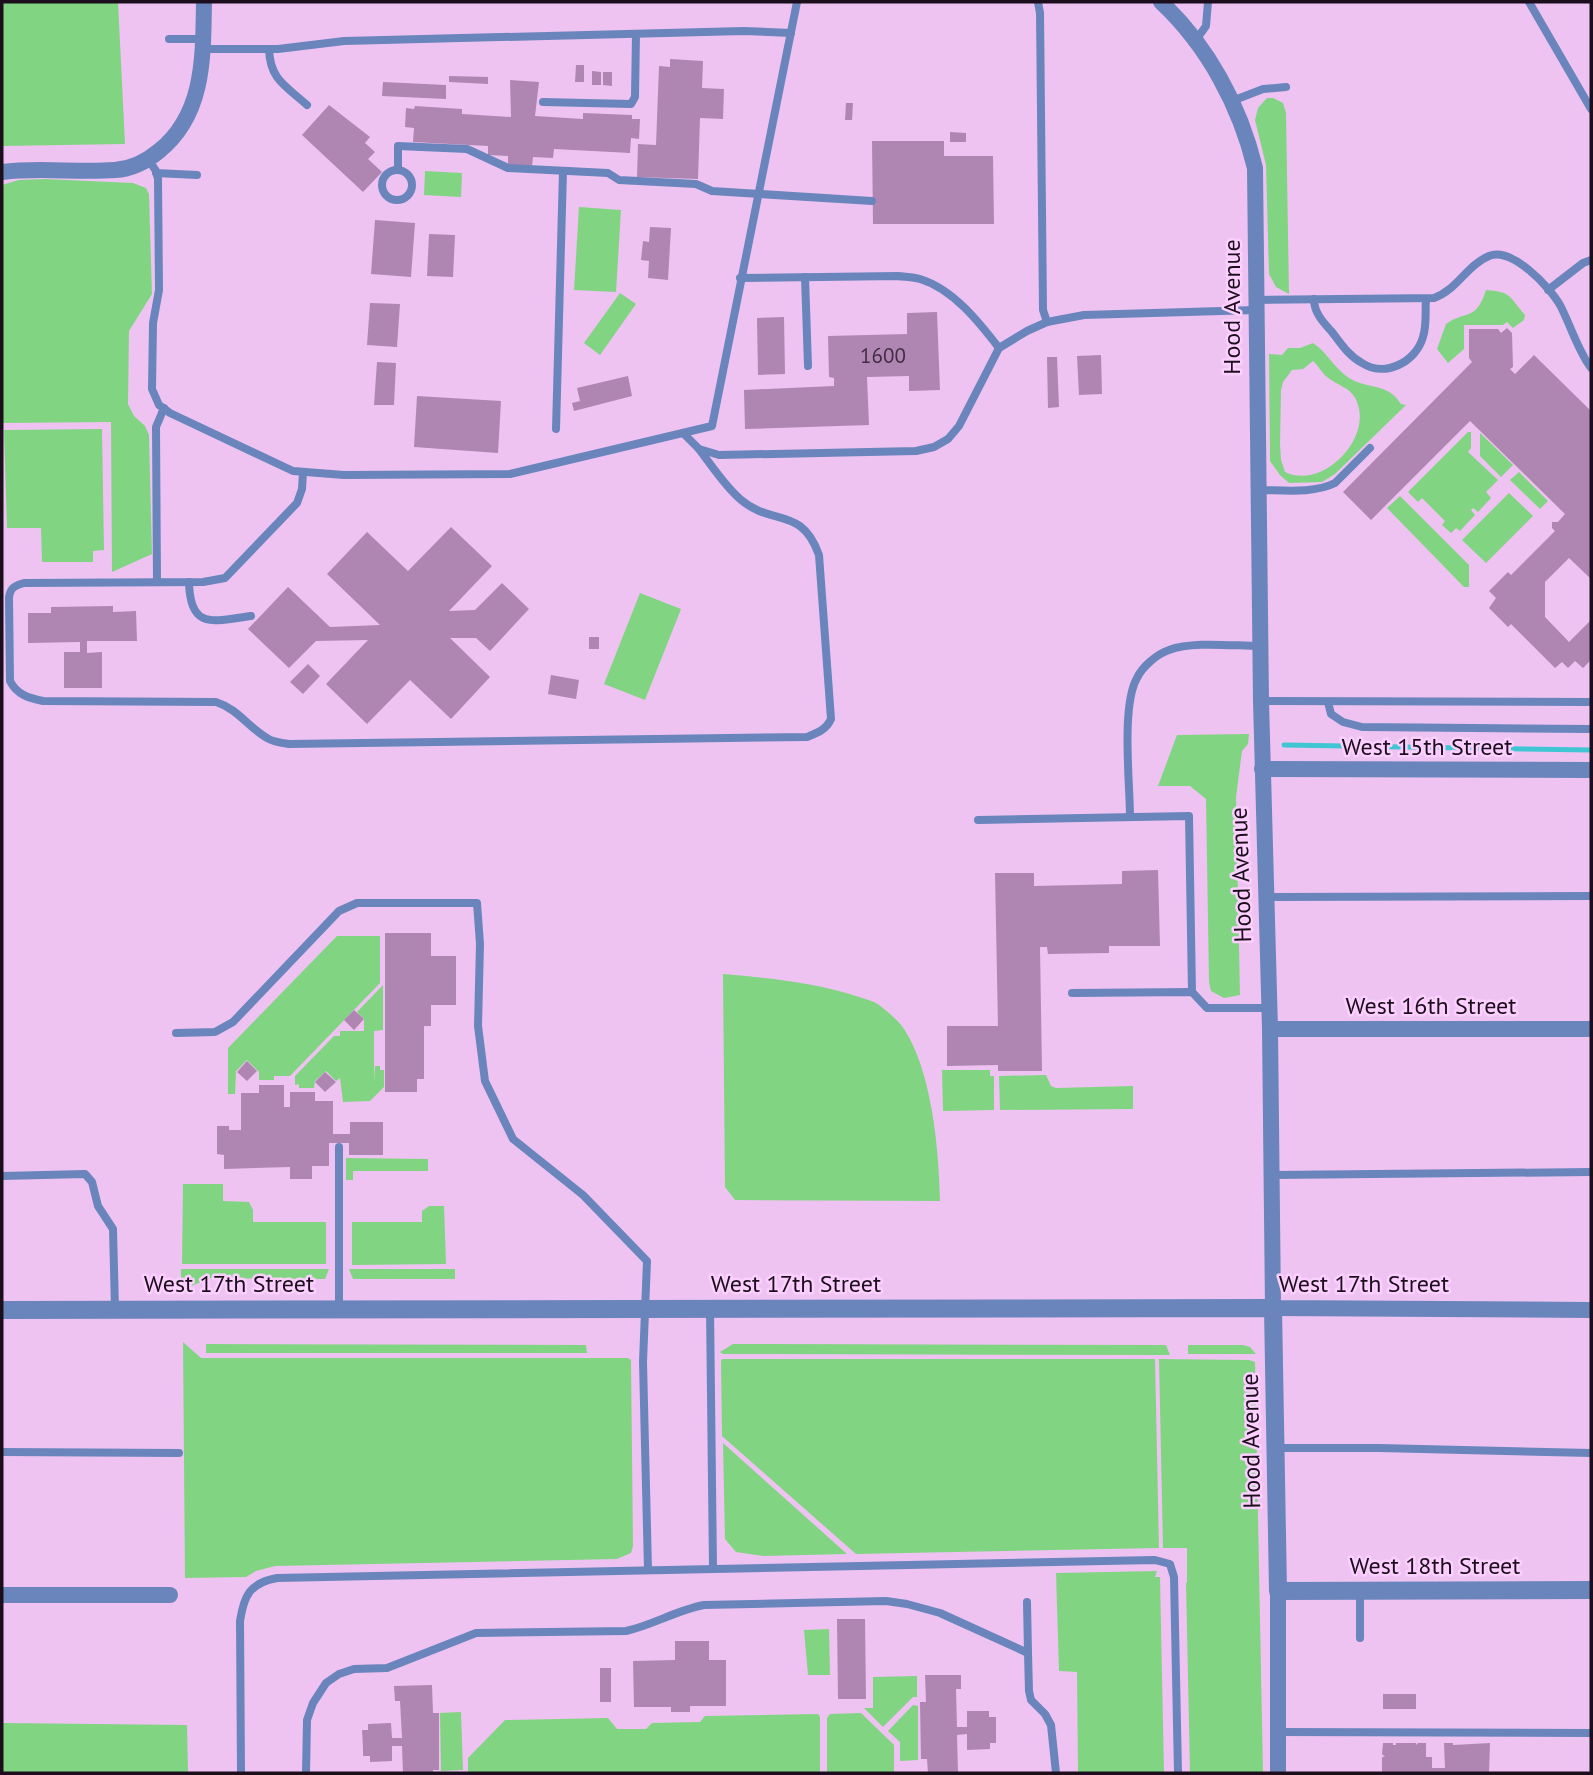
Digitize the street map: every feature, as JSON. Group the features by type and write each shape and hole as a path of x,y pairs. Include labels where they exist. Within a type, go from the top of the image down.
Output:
{"street":[{"path":"2,172 36,169 117,170 148,159 169,143 183,125 196,97 203,44 204,2"},
{"name":"Hood Avenue","path":"1161,2 1176,16 1217,72 1232,101 1255,168 1262,769 1273,1175 1278,1773"},
{"name":"West 15th Street","path":"1262,769 1591,770"},
{"name":"West 16th Street","path":"1270,1029 1591,1029"},
{"name":"West 17th Street","path":"2,1310 1591,1310"},
{"name":"West 18th Street","path":"1278,1591 1591,1590"},
{"path":"2,1595 170,1595"}],"lane":[{"path":"148,159 156,173 159,290 153,323 152,389 159,405 293,471 344,475 510,474 712,426 797,2"},
{"path":"1038,2 1043,310 1047,322"},
{"path":"1195,41 1206,26 1208,2"},
{"path":"1529,2 1591,109"},
{"path":"169,39 269,49 344,41 636,33 790,33"},
{"path":"543,102 631,104 635,97 636,33"},
{"path":"269,49 270,64 275,75 307,105"},
{"path":"1232,101 1263,89 1286,87"},
{"path":"398,170 398,146 467,149 508,168 608,173 619,180 696,184 712,191 873,201"},
{"path":"556,429 563,171"},
{"path":"156,173 197,175"},
{"path":"699,449 719,455 916,451 934,447 948,439 958,426 999,348 1047,322 1084,315 1314,299 1426,299 1447,292 1476,265 1495,255 1508,256 1517,261 1548,290 1561,307 1591,368"},
{"path":"1548,290 1583,263 1591,260"},
{"path":"805,277 807,366"},
{"path":"740,278 919,278 954,299 999,348"},
{"path":"1314,299 1316,312 1345,349 1363,364 1380,369 1406,362 1420,345 1425,326 1426,299"},
{"path":"157,582 156,427 164,408"},
{"path":"303,472 302,489 297,503 225,578 189,582 24,583 14,586 9,591 10,681 13,687 30,699 43,701 216,702 239,713 270,740 289,744 807,737 820,732 828,726 831,719 819,555 813,538 805,528 794,522 757,510 740,500 683,433"},
{"path":"1258,490 1309,490 1328,487 1370,448"},
{"path":"189,582 190,601 199,616 215,621 251,617"},
{"path":"1130,817 1129,708 1137,678 1152,661 1167,650 1187,646 1260,646"},
{"path":"1261,701 1591,702"},
{"path":"1328,702 1331,714 1343,722 1362,727 1591,729"},
{"path":"978,820 1189,816 1192,992 1207,1009 1269,1008"},
{"path":"1266,897 1591,896"},
{"path":"176,1032 215,1032 233,1023 339,911 347,906 357,903 477,903 480,944 478,1026 485,1081 513,1139 583,1195 647,1261 643,1362 648,1570"},
{"path":"1072,993 1192,992"},
{"path":"339,1147 339,1308"},
{"path":"1273,1175 1591,1172"},
{"path":"2,1176 88,1176 98,1206 113,1229 115,1309"},
{"path":"710,1308 713,1569"},
{"path":"1275,1448 1591,1453"},
{"path":"2,1452 179,1453"},
{"path":"241,1773 240,1621 243,1603 252,1588 262,1581 277,1578 1164,1561 1170,1564 1174,1577 1178,1773"},
{"path":"1360,1591 1360,1638"},
{"path":"306,1773 307,1720 313,1703 326,1683 339,1674 355,1669 387,1668 477,1633 626,1631 645,1627 686,1608 704,1605 886,1601 940,1613 1028,1653"},
{"path":"1027,1602 1028,1691 1031,1700 1045,1714 1051,1725 1056,1773"},
{"path":"1278,1732 1591,1733"}],"green space":[{"path":"2,2 118,2 125,144 2,146"},
{"path":"1267,98 1283,103 1286,113 1289,294 1276,287 1269,274 1266,165 1255,120 1258,108"},
{"path":"425,171 462,173 461,197 424,195"},
{"path":"19,180 133,183 146,188 149,194 152,294 129,331 128,404 149,435 152,554 112,572 111,422 2,423 2,185"},
{"path":"579,207 621,210 616,292 574,290"},
{"path":"1486,290 1510,296 1525,315 1524,320 1513,328 1507,322 1503,325 1464,325 1464,349 1448,363 1437,349 1446,324 1474,311"},
{"path":"620,293 636,304 600,355 584,343"},
{"path":"1313,343 1349,378 1384,389 1401,404 1406,405 1335,474 1322,482 1289,483 1270,461 1269,354 1282,355 1288,348 1300,348","holes":["1313,361 1327,377 1353,394 1360,419 1357,433 1340,459 1313,474 1299,476 1285,472 1281,460 1281,390 1283,382 1292,370 1303,369"]},
{"path":"102,429 104,550 93,551 93,562 42,562 41,528 7,528 4,430"},
{"path":"1471,432 1471,448 1468,452 1498,480 1486,492 1491,498 1478,512 1473,508 1471,510 1475,515 1460,531 1456,528 1451,533 1442,525 1445,521 1422,498 1418,502 1408,492"},
{"path":"1480,433 1513,465 1501,477 1480,456"},
{"path":"1519,472 1548,501 1540,509 1510,480"},
{"path":"1509,493 1533,516 1486,563 1462,540"},
{"path":"1400,496 1469,565 1469,587 1464,587 1387,508"},
{"path":"640,593 681,609 645,700 604,684"},
{"path":"1249,734 1248,744 1242,751 1236,797 1240,995 1224,998 1211,991 1209,982 1206,799 1190,786 1158,786 1177,735"},
{"path":"337,936 380,936 380,983 290,1076 259,1080 259,1072 247,1060 236,1071 235,1094 228,1094 228,1048"},
{"path":"723,974 790,981 840,991 876,1003 898,1022 914,1046 927,1089 936,1136 940,1201 735,1200 725,1187"},
{"path":"383,985 383,1030 374,1031 374,1082 375,1066 380,1066 380,1070 384,1070 384,1087 370,1101 343,1102 340,1078 336,1081 326,1071 315,1081 314,1088 299,1088 299,1084 295,1085 295,1076 334,1036 340,1036 340,1031 364,1031 364,1019 357,1012"},
{"path":"942,1070 990,1070 990,1076 994,1076 994,1110 943,1111"},
{"path":"1046,1075 1051,1086 1056,1088 1133,1086 1133,1109 1000,1110 999,1076"},
{"path":"346,1158 428,1159 428,1171 353,1171 353,1180 346,1180"},
{"path":"183,1184 223,1184 223,1201 249,1202 253,1210 253,1222 326,1222 326,1264 182,1264"},
{"path":"429,1206 444,1206 446,1264 352,1265 352,1222 422,1222 422,1211"},
{"path":"181,1269 329,1269 325,1279 211,1278 181,1290"},
{"path":"349,1269 455,1269 455,1279 353,1279"},
{"path":"183,1342 201,1358 628,1358 631,1360 631,1553 617,1559 275,1566 246,1577 185,1578"},
{"path":"206,1344 586,1345 587,1353 206,1353"},
{"path":"733,1344 1166,1345 1170,1355 720,1352"},
{"path":"1188,1345 1243,1345 1250,1347 1256,1354 1188,1354"},
{"path":"723,1359 1155,1359 1159,1548 856,1554 722,1436"},
{"path":"1159,1359 1255,1362 1263,1773 1190,1773 1187,1548 1163,1548"},
{"path":"723,1443 847,1554 763,1556 736,1552 725,1539"},
{"path":"1157,1571 1155,1577 1160,1577 1164,1773 1078,1773 1077,1672 1059,1671 1056,1573"},
{"path":"829,1629 830,1675 808,1675 804,1630"},
{"path":"917,1676 917,1697 913,1697 883,1727 864,1708 873,1708 873,1677"},
{"path":"913,1705 918,1706 918,1760 900,1761 900,1742 888,1731"},
{"path":"461,1712 463,1770 441,1771 440,1713"},
{"path":"861,1713 894,1745 894,1773 827,1773 827,1718 830,1714"},
{"path":"818,1714 820,1773 468,1773 468,1758 505,1720 608,1718 617,1729 646,1729 652,1723 700,1722 705,1716"},
{"path":"2,1723 187,1725 188,1773 2,1773"}],"building":[{"path":"670,59 703,61 702,88 724,89 723,119 700,118 698,179 637,177 638,144 656,145 659,66 670,67"},
{"path":"576,65 584,65 584,82 575,82"},
{"path":"592,71 601,72 601,85 592,85"},
{"path":"603,72 612,72 612,86 603,85"},
{"path":"449,76 488,77 488,84 449,82"},
{"path":"510,80 539,82 535,116 583,119 583,113 632,115 632,119 640,119 639,139 631,138 630,153 554,149 553,158 533,157 532,166 508,165 508,156 488,155 488,146 413,142 414,128 405,127 406,108 414,109 415,106 462,109 462,114 511,117"},
{"path":"383,82 446,85 446,99 382,96"},
{"path":"846,103 853,103 852,120 845,120"},
{"path":"329,105 370,137 365,143 375,152 368,159 382,172 363,192 302,135"},
{"path":"950,132 966,133 966,142 950,142"},
{"path":"872,141 944,141 944,156 993,156 994,224 873,224"},
{"path":"375,220 415,223 411,277 371,274"},
{"path":"650,227 671,228 668,280 648,278 649,261 641,260 643,241 649,242"},
{"path":"429,234 455,235 453,277 427,276"},
{"path":"370,303 400,304 397,347 367,345"},
{"path":"937,312 940,390 909,391 909,376 867,377 869,425 745,429 744,390 834,386 834,378 829,377 828,336 907,334 907,313"},
{"path":"784,317 785,374 758,375 757,318"},
{"path":"1507,328 1512,333 1513,367 1510,369 1515,374 1534,355 1591,411 1591,579 1569,558 1545,582 1545,617 1569,642 1591,620 1591,660 1583,668 1575,661 1568,668 1562,662 1555,668 1511,624 1508,627 1489,608 1496,598 1489,591 1508,572 1511,575 1555,531 1552,522 1558,522 1565,514 1470,421 1371,520 1343,492 1472,362 1469,358 1469,329 1498,329 1501,333"},
{"path":"1101,355 1102,394 1079,395 1077,356"},
{"path":"1047,357 1057,357 1059,407 1048,408"},
{"path":"377,362 396,363 394,405 374,405"},
{"path":"628,376 632,396 574,411 572,403 580,401 577,388"},
{"path":"417,396 501,401 498,453 414,447"},
{"path":"451,527 492,566 449,611 475,610 502,583 529,609 490,651 476,638 450,638 490,677 451,719 410,680 367,724 326,684 368,640 316,641 289,668 248,629 288,587 330,627 380,625 327,574 367,532 408,571"},
{"path":"113,606 113,612 136,611 137,641 87,641 87,653 102,652 102,688 64,688 64,652 80,652 80,642 28,643 28,613 51,613 51,607"},
{"path":"589,637 599,637 599,649 589,649"},
{"path":"308,664 320,676 303,694 290,682"},
{"path":"551,675 579,680 576,699 548,694"},
{"path":"1158,870 1160,946 1109,946 1109,953 1048,954 1047,947 1040,947 1042,1071 998,1071 998,1065 947,1066 947,1026 998,1026 995,873 1034,873 1034,886 1122,884 1122,871"},
{"path":"385,933 431,933 431,956 456,956 456,1005 431,1005 431,1026 424,1026 424,1079 417,1079 417,1092 385,1092"},
{"path":"354,1010 364,1019 354,1030 344,1020"},
{"path":"247,1061 257,1071 247,1081 237,1072"},
{"path":"325,1072 336,1082 325,1092 315,1082"},
{"path":"259,1085 284,1085 284,1107 290,1107 290,1092 315,1092 315,1101 333,1101 333,1134 350,1134 350,1122 383,1122 383,1155 349,1155 349,1143 329,1143 329,1166 312,1166 312,1179 290,1179 290,1167 224,1169 224,1155 217,1154 217,1126 241,1130 241,1093 259,1093"},
{"path":"837,1619 865,1619 866,1699 838,1699"},
{"path":"675,1641 709,1641 709,1660 726,1660 726,1706 690,1706 690,1712 671,1712 671,1707 634,1707 633,1661 675,1660"},
{"path":"600,1668 611,1668 611,1702 600,1702"},
{"path":"925,1675 961,1675 961,1689 956,1689 957,1727 967,1727 967,1711 989,1711 989,1717 996,1717 996,1743 990,1743 990,1749 967,1750 967,1734 957,1735 958,1773 928,1773 927,1759 921,1759 920,1702 926,1702"},
{"path":"432,1685 433,1713 439,1713 439,1770 433,1770 433,1773 403,1773 402,1746 392,1746 392,1761 370,1762 370,1756 363,1756 362,1730 368,1730 368,1724 391,1723 392,1738 402,1738 400,1701 395,1701 394,1686"},
{"path":"1383,1694 1416,1694 1416,1709 1383,1709"},
{"path":"1383,1743 1426,1743 1426,1757 1432,1757 1432,1768 1445,1768 1444,1743 1490,1743 1489,1773 1382,1773 1382,1757 1385,1757 1382,1754"}],"waterway":[{"path":"1284,745 1591,750"}]}
